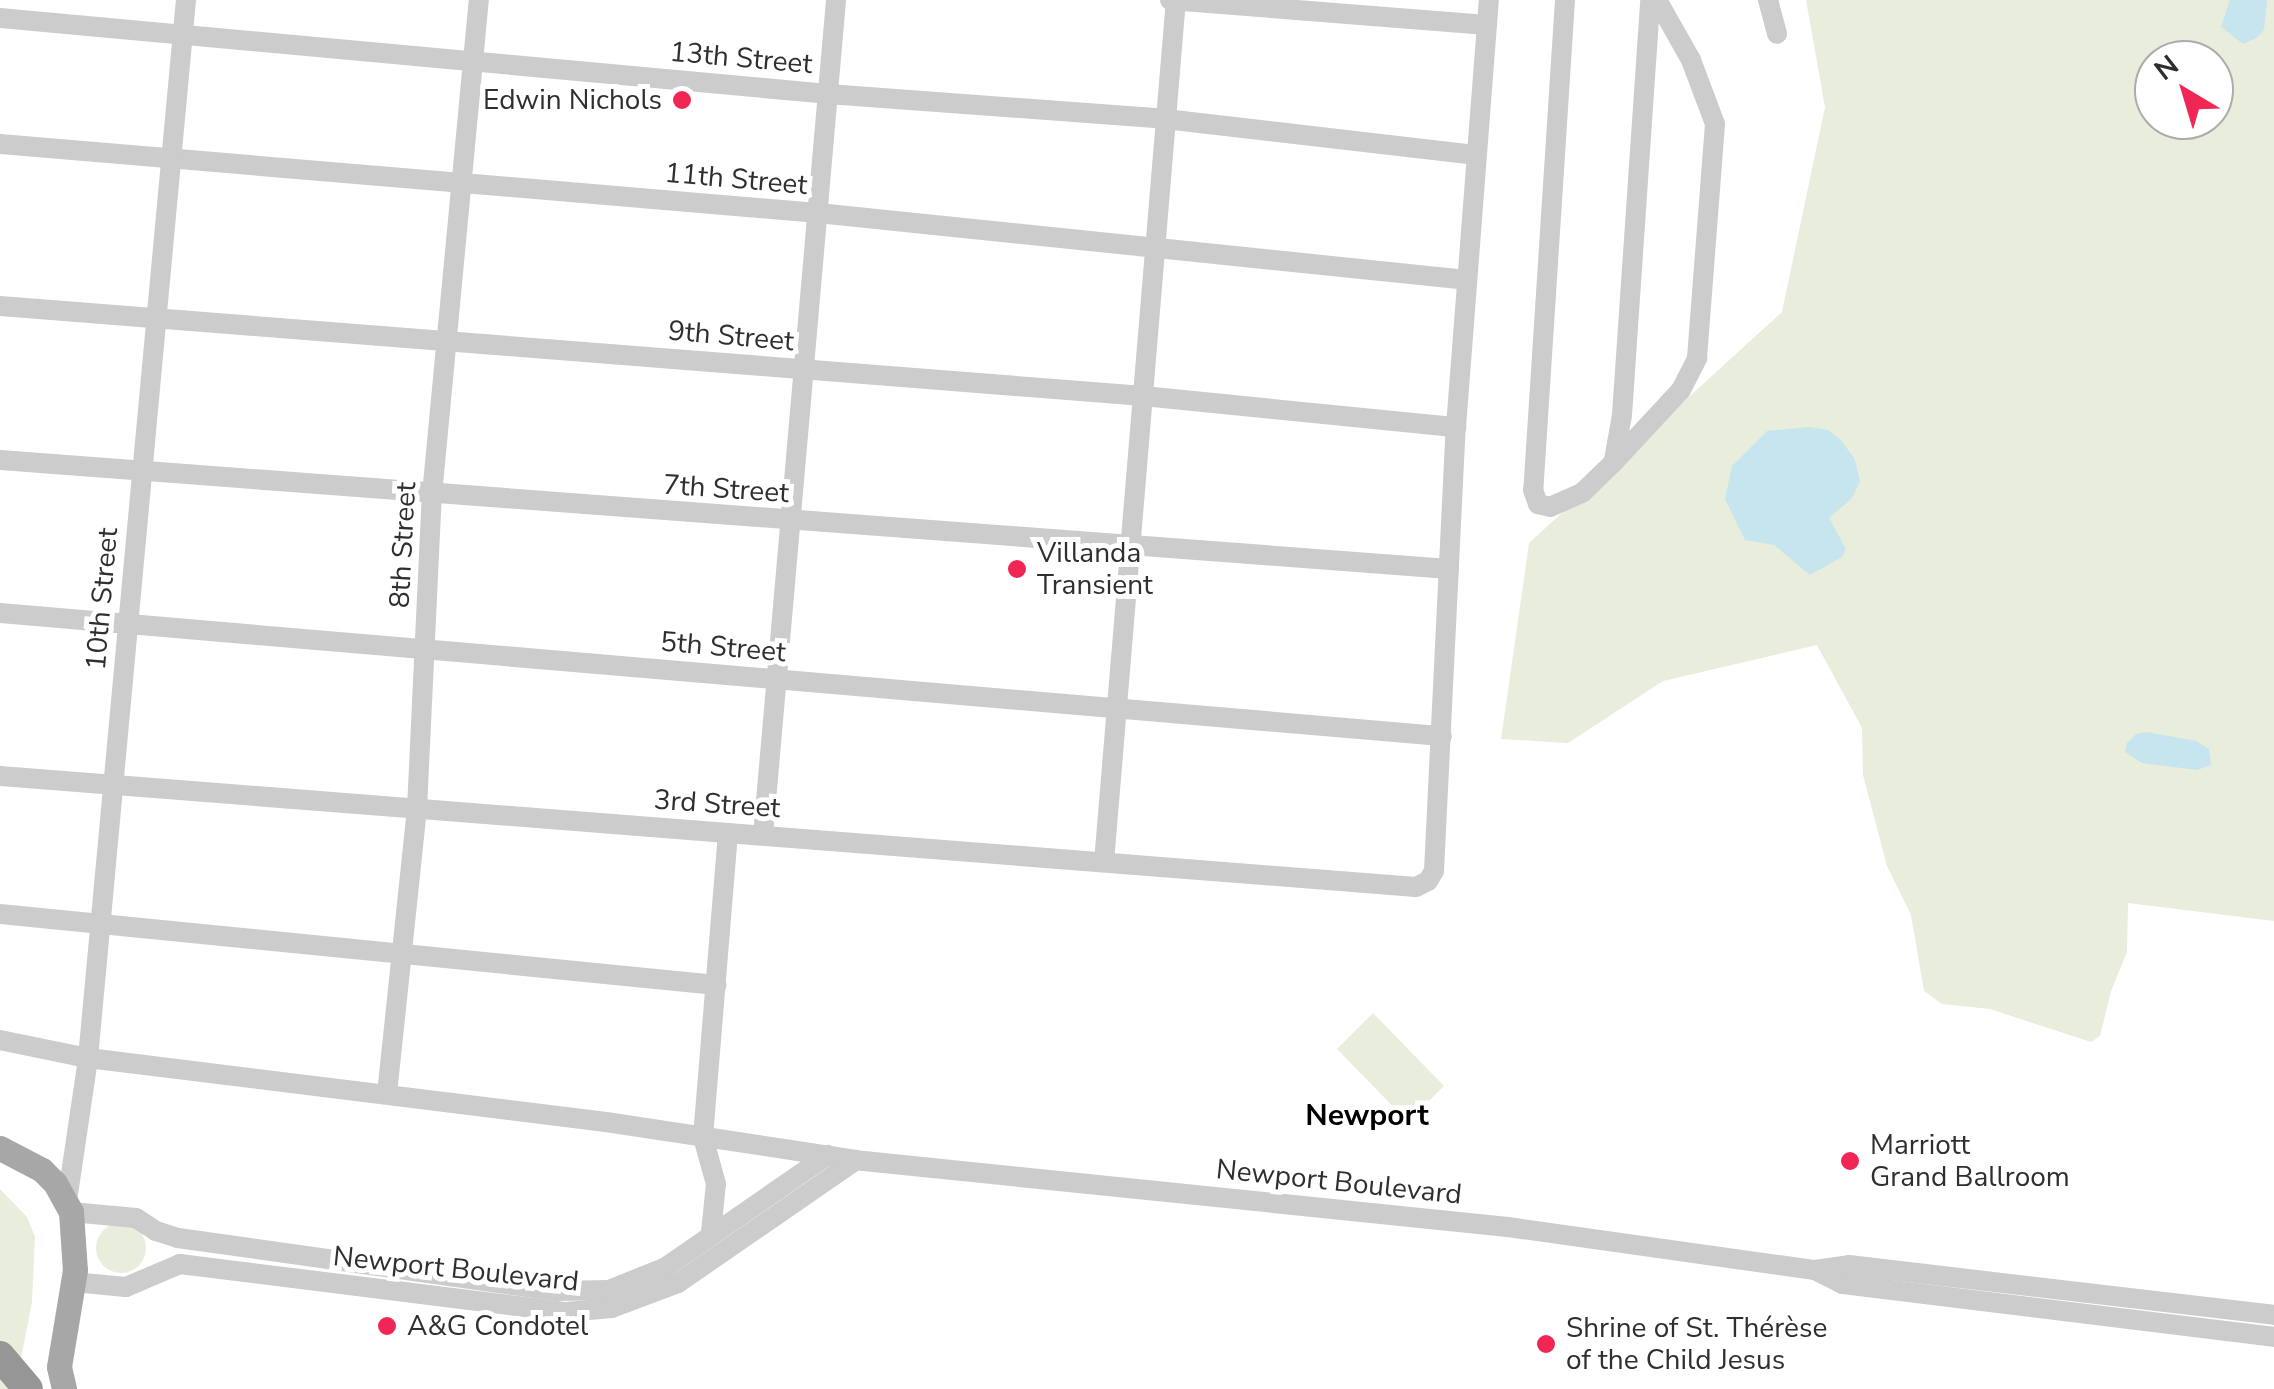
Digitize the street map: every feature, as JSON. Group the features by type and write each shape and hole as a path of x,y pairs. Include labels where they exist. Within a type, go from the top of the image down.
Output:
{"highway":[{"path":"0,1356 28,1389"}],"main road":[{"path":"0,1148 42,1170 69,1207 73,1282 62,1378"}],"street":[{"name":"10th Street","path":"69,1207 88,1058 186,0"},
{"name":"8th Street","path":"388,1094 417,809 432,495 479,0"},
{"path":"762,836 836,0"},
{"path":"1104,862 1174,0 1487,25"},
{"path":"1442,736 1456,428 1489,0"},
{"path":"1565,0 1534,490 1538,504 1562,504 1582,493 1681,390 1697,358 1715,124 1691,60 1653,0"},
{"path":"1614,462 1622,415 1653,0"},
{"path":"1768,0 1776,34"},
{"name":"13th Street","path":"0,18 828,94 1165,120 1477,154"},
{"name":"11th Street","path":"0,144 818,213 1467,280"},
{"name":"9th Street","path":"0,306 1143,396 1456,428"},
{"name":"7th Street","path":"0,460 1449,570"},
{"name":"5th Street","path":"0,612 1442,736"},
{"name":"3rd Street","path":"0,776 1416,887 1428,881 1434,872 1442,736"},
{"path":"712,1232 716,1184 703,1138 728,833"},
{"path":"0,914 716,985"},
{"path":"0,1040 88,1058 388,1094 828,1155"},
{"name":"Newport Boulevard","path":"69,1207 136,1218 156,1231 556,1292 609,1290 666,1267 828,1155 1508,1227 1815,1270 1849,1265 2274,1315"},
{"name":"Newport Boulevard","path":"73,1282 126,1286 180,1264 566,1312 612,1308 678,1283 856,1160"},
{"path":"149,1275 159,1254 156,1231"},
{"name":"Newport Boulevard","path":"1815,1270 1843,1284 2274,1337"}],"green space":[{"path":"1806,0 2274,0 2274,921 2128,903 2127,952 2111,991 2100,1036 2091,1042 1990,1009 1942,1004 1924,991 1911,915 1887,866 1863,775 1862,728 1817,645 1663,681 1568,743 1501,739 1529,543 1782,312 1825,107"},
{"path":"1373,1013 1444,1086 1408,1122 1337,1049"},
{"path":"0,1189 27,1217 35,1237 32,1302 15,1389 0,1389"},
{"path":"121,1223 139,1230 146,1248 139,1266 121,1273 103,1266 96,1248 103,1230"}],"water":[{"path":"2230,0 2267,0 2264,30 2256,38 2243,44 2221,27"},
{"path":"1810,427 1828,430 1841,440 1855,460 1860,481 1852,498 1829,518 1846,549 1842,557 1810,575 1774,545 1745,540 1725,499 1732,466 1767,431"},
{"path":"2147,732 2196,741 2209,749 2211,765 2197,770 2142,763 2125,752 2136,734"}],"place":[{"name":"Edwin Nichols","path":"682,100"},
{"name":"Villanda Transient","path":"1017,569"},
{"name":"Marriott Grand Ballroom","path":"1850,1161"},
{"name":"A&G Condotel","path":"387,1326"},
{"name":"Shrine of St. Thérèse of the Child Jesus","path":"1546,1344"}],"district":[{"name":"Newport","path":"1367,1116"}]}
